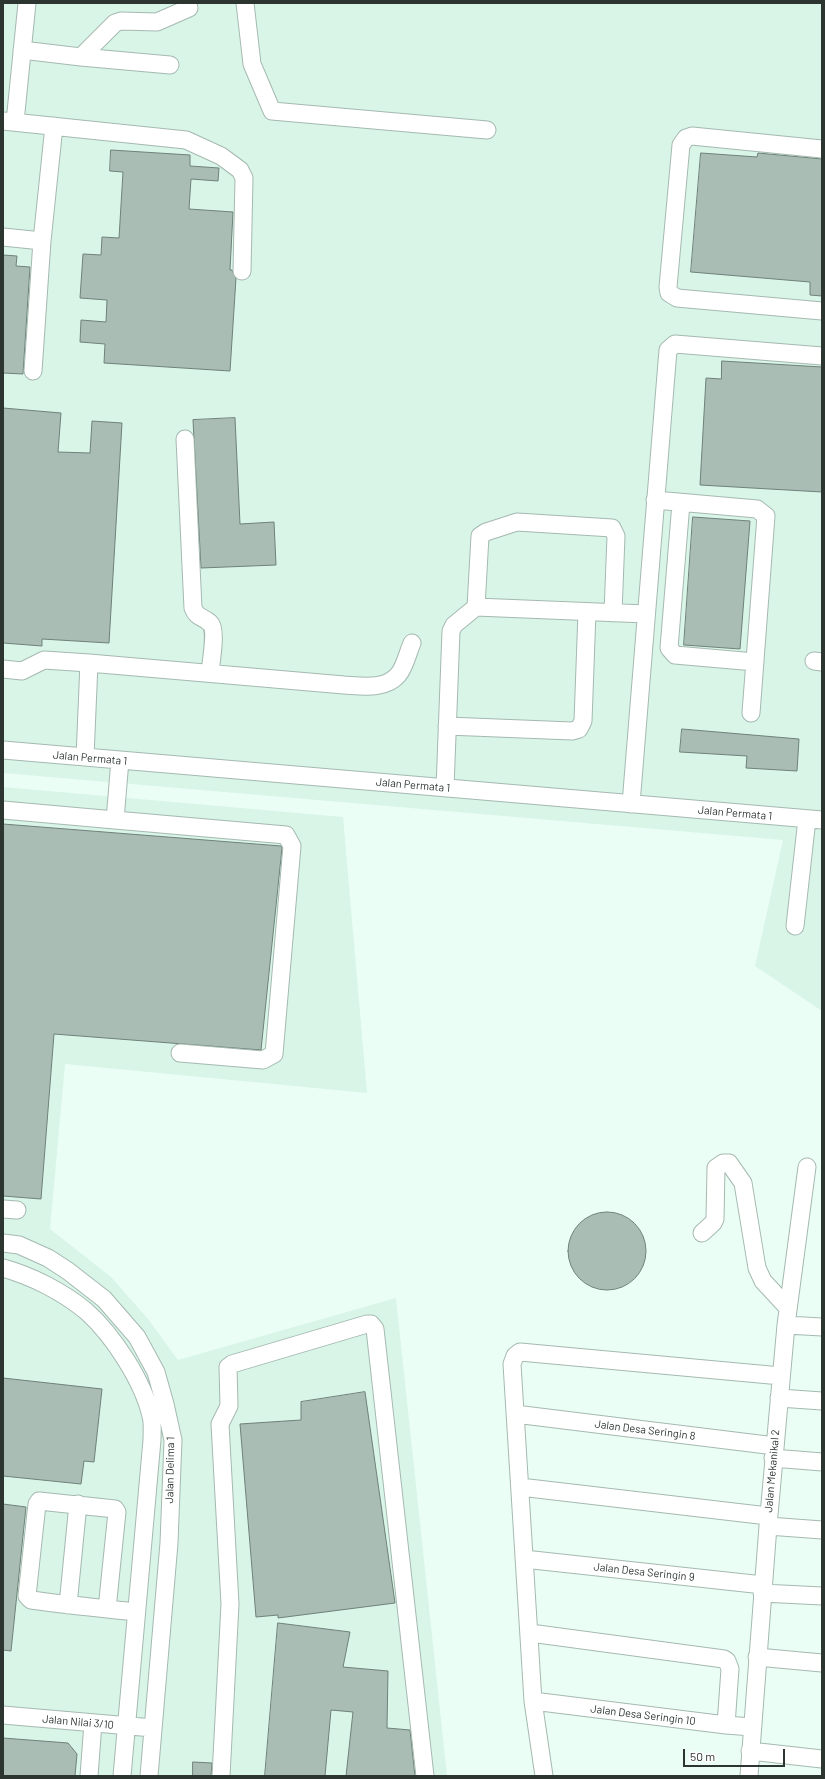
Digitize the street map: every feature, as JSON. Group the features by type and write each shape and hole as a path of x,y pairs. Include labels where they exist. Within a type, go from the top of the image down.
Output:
{"street":[{"path":"27,3 22,50 9,121 186,140 221,156 240,170 244,178 242,271"},
{"path":"245,3 252,64 272,111 487,130"},
{"path":"81,57 115,23 121,21 157,22 189,8"},
{"path":"22,50 170,65"},
{"path":"33,370 42,241 54,126"},
{"path":"822,148 692,136 686,138 681,145 668,287 669,293 677,298 822,311"},
{"path":"3,237 42,241"},
{"path":"631,804 668,350 675,344 822,356"},
{"path":"185,439 194,608 196,614 210,623 214,629 210,672"},
{"path":"655,500 757,509 766,516 751,713"},
{"path":"681,503 670,648 676,655 755,662"},
{"path":"476,607 480,536 486,532 517,522 612,528 616,536 613,612"},
{"path":"445,788 451,631 454,625 476,607 646,614"},
{"path":"447,726 572,731 578,729 583,721 587,612"},
{"path":"3,669 22,671 44,660 210,672 344,685 377,686 393,679 399,674 412,643"},
{"path":"85,757 89,663"},
{"name":"Jalan Permata 1","path":"3,750 814,820"},
{"path":"115,820 120,760"},
{"path":"3,810 286,835 292,846 274,1054 263,1060 180,1053"},
{"path":"795,926 814,820"},
{"path":"702,1232 714,1223 715,1219 716,1168 723,1163 729,1163 742,1183 757,1268 763,1280 787,1317 822,1328"},
{"name":"Jalan Mekanikal 2","path":"748,1776 781,1376 787,1317 807,1167"},
{"name":"Jalan Delima 1","path":"3,1243 26,1249 48,1258 68,1271 104,1300 137,1337 156,1372 165,1404 173,1440 169,1543 149,1776"},
{"name":"Jalan Delima 1","path":"3,1268 18,1272 60,1292 86,1312 109,1337 128,1362 142,1389 151,1417 152,1440 122,1776"},
{"path":"221,1776 230,1604 220,1424 229,1406 228,1367 232,1364 367,1324 371,1324 375,1329 425,1776"},
{"path":"544,1776 533,1701 530,1633 512,1364 515,1356 520,1352 781,1376"},
{"path":"779,1398 822,1401"},
{"name":"Jalan Desa Seringin 8","path":"515,1414 774,1452 822,1462"},
{"path":"520,1487 768,1521 822,1530"},
{"path":"107,1609 117,1512 112,1508 43,1500 37,1504 27,1596 31,1600 107,1609 136,1612"},
{"path":"68,1604 78,1504"},
{"path":"142,1541 169,1543"},
{"name":"Jalan Desa Seringin 9","path":"524,1559 822,1596"},
{"path":"530,1633 724,1659 727,1661 730,1669 726,1726"},
{"path":"758,1657 822,1663"},
{"name":"Jalan Desa Seringin 10","path":"533,1701 726,1726 752,1727"},
{"name":"Jalan Nilai 3/10","path":"3,1715 153,1728"},
{"path":"89,1776 93,1723"},
{"path":"750,1751 822,1759"}],"shaded area":[{"path":"3,3 822,3 822,1011 755,966 783,840 3,773"},
{"path":"3,787 343,817 367,1093 65,1064 50,1229 111,1277 148,1319 178,1360 396,1298 447,1776 3,1776"}],"building":[{"path":"111,150 190,155 190,166 219,168 218,181 191,179 189,209 233,212 230,270 232,270 236,278 230,371 104,363 105,344 80,342 81,320 106,322 107,300 80,298 83,254 101,255 102,237 119,238 123,172 110,171"},
{"path":"701,153 757,157 758,153 822,159 822,296 810,295 810,282 691,272"},
{"path":"3,255 17,256 16,266 30,267 23,374 3,373"},
{"path":"722,361 822,367 822,492 700,485 706,378 721,379"},
{"path":"3,408 61,413 58,452 90,453 92,421 122,423 109,643 42,639 42,646 3,643"},
{"path":"235,418 240,524 274,522 276,565 201,568 193,420"},
{"path":"693,517 750,521 740,649 684,645"},
{"path":"682,729 799,739 797,771 746,768 747,756 680,752"},
{"path":"3,824 281,846 282,848 261,1050 54,1034 41,1199 3,1196"},
{"path":"599,1212 615,1212 629,1218 640,1229 646,1243 646,1259 640,1273 629,1284 615,1290 599,1290 585,1284 574,1273 568,1259 568,1243 574,1229 585,1218"},
{"path":"3,1378 102,1389 94,1462 84,1461 81,1484 3,1476"},
{"path":"365,1392 395,1603 278,1618 278,1615 256,1617 240,1424 301,1420 301,1402"},
{"path":"3,1504 26,1507 11,1651 3,1650"},
{"path":"278,1623 350,1632 343,1667 388,1671 387,1728 410,1730 415,1776 346,1776 353,1712 331,1710 325,1776 265,1776"},
{"path":"3,1738 68,1743 77,1754 75,1776 3,1776"},
{"path":"193,1762 212,1763 211,1776 193,1776"}]}
